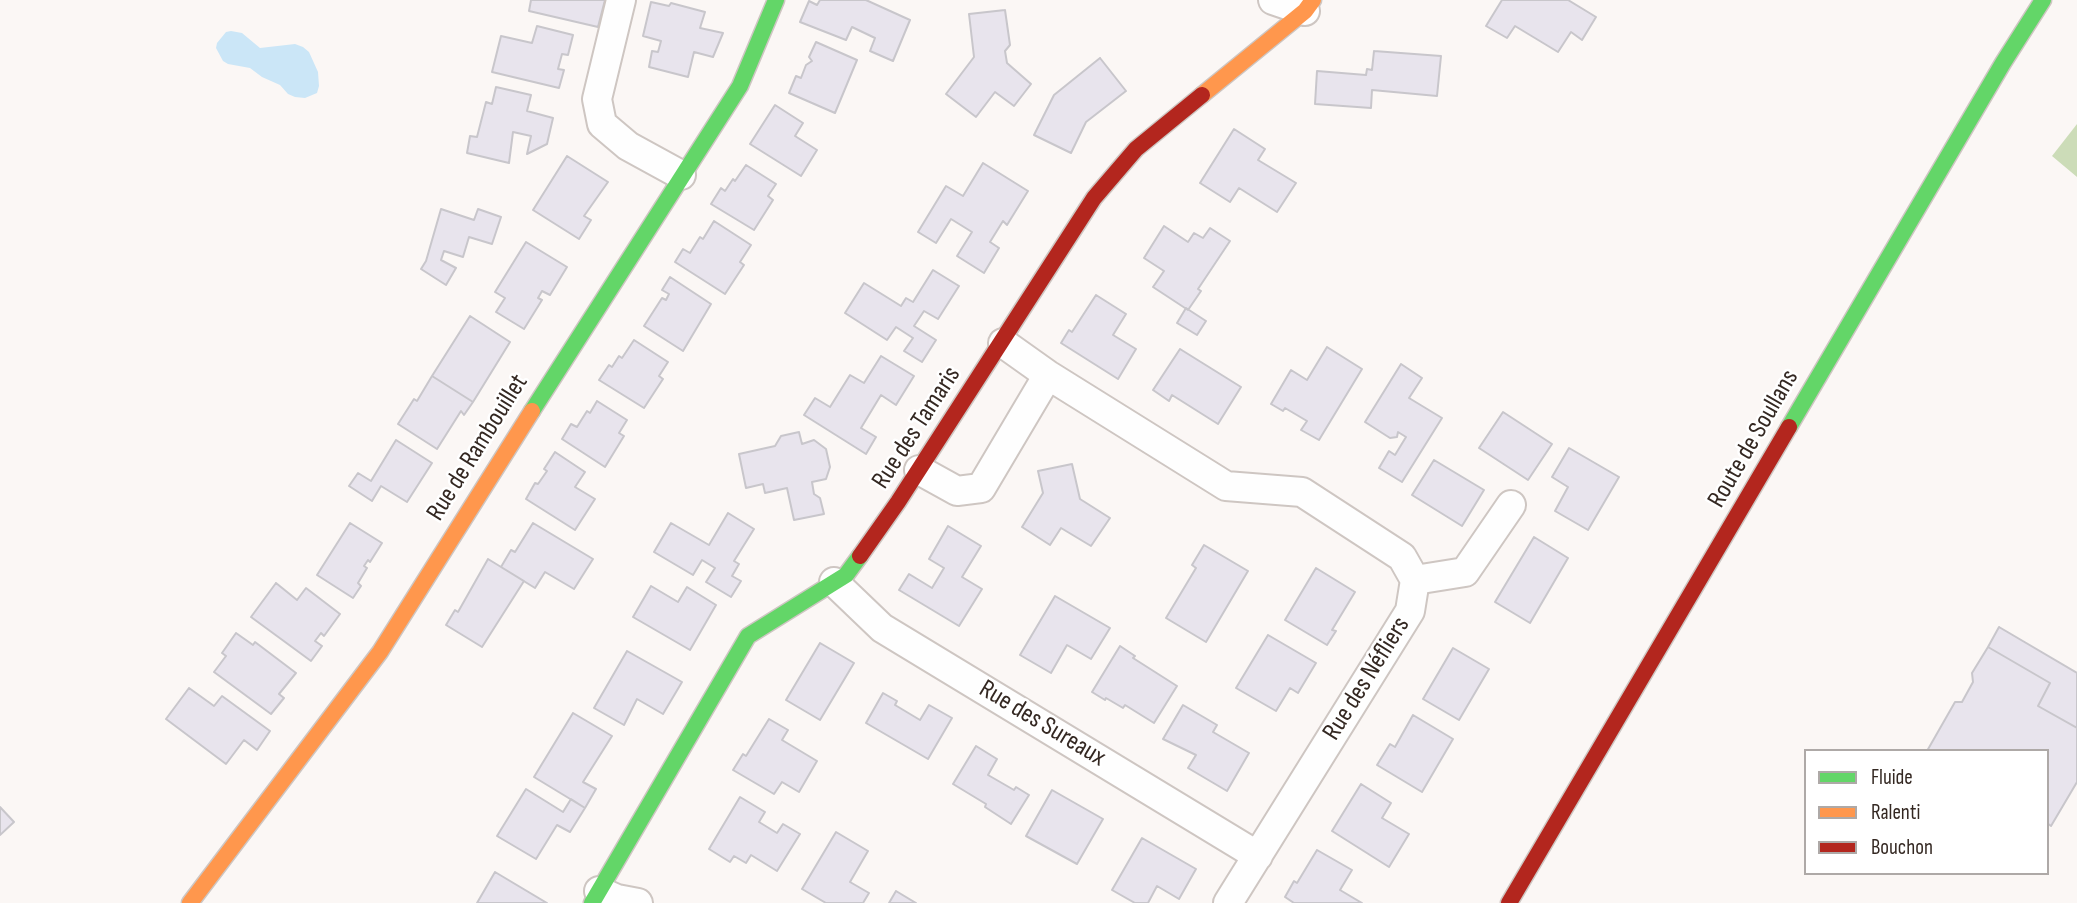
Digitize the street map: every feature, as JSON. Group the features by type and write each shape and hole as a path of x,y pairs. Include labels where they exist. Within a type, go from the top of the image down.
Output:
{"street":[{"path":"621,0 597,99 602,124 628,146 681,175"},
{"name":"Rue de Rambouillet","path":"190,903 380,652 740,86 776,0"},
{"path":"1273,0 1309,6"},
{"name":"Route de Soullans","path":"1509,903 2042,0"},
{"name":"Rue des Tamaris","path":"595,897 748,636 846,575 1003,343 1094,198 1136,149 1309,6"},
{"path":"1003,343 1048,375 1226,486 1302,492 1402,557 1415,580 1465,572 1511,505"},
{"path":"919,470 957,491 981,488 1048,375"},
{"name":"Rue des Néfliers","path":"1228,903 1410,611 1415,580"},
{"name":"Rue des Sureaux","path":"834,582 883,628 1258,856"},
{"path":"595,897 638,903"}],"green space":[{"path":"2077,124 2077,177 2052,156"}],"water":[{"path":"226,32 242,33 260,48 295,44 303,47 309,52 318,72 317,93 305,98 295,97 250,68 223,61 216,48 217,43"}],"building":[{"path":"531,0 605,0 598,27 529,11"},
{"path":"820,0 866,0 910,20 893,61 870,51 875,38 852,27 846,40 800,22 809,1 817,5"},
{"path":"1502,0 1568,0 1596,17 1582,40 1571,32 1558,52 1515,26 1507,38 1486,26"},
{"path":"651,2 669,6 671,3 705,12 700,28 723,33 713,57 694,52 688,77 649,67 652,51 658,52 661,41 643,36"},
{"path":"1005,10 1010,45 1005,51 1007,63 1031,84 1014,106 995,92 976,117 946,94 974,57 969,14"},
{"path":"537,26 573,35 568,55 562,54 558,69 564,70 559,88 492,72 501,36 532,43"},
{"path":"816,42 857,60 835,113 789,93 796,76 801,78 806,65 812,61 809,57"},
{"path":"1374,51 1441,56 1437,96 1372,90 1371,108 1315,104 1317,71 1366,75 1367,69 1372,70"},
{"path":"1100,58 1126,91 1086,122 1071,153 1034,135 1054,95"},
{"path":"496,87 531,95 527,111 553,118 547,144 527,154 531,136 513,132 509,163 467,153 470,136 477,137 486,102 492,104"},
{"path":"775,105 803,123 795,136 817,150 801,176 750,144"},
{"path":"1234,129 1265,149 1258,160 1296,183 1277,212 1239,188 1230,202 1200,183"},
{"path":"567,156 608,182 584,216 591,220 579,239 533,210"},
{"path":"983,163 1028,191 1007,225 1003,221 990,242 999,248 984,273 957,256 972,232 951,219 936,243 918,232 946,186 963,196"},
{"path":"746,165 776,184 768,196 773,200 754,230 711,204 721,188 725,191"},
{"path":"441,209 474,220 478,209 501,217 492,244 469,237 463,257 444,251 441,260 456,268 446,285 421,269 426,261"},
{"path":"714,221 751,245 740,262 744,265 725,294 675,262 683,249 690,253"},
{"path":"1164,226 1188,242 1194,233 1203,238 1210,228 1230,241 1198,289 1201,291 1188,310 1153,287 1164,271 1144,258"},
{"path":"526,242 567,267 550,295 542,291 538,298 542,300 524,329 496,312 505,298 495,292"},
{"path":"933,270 959,286 938,319 924,311 914,326 936,340 922,362 904,351 913,338 896,327 887,340 845,313 864,283 901,306 906,298 913,302"},
{"path":"670,277 711,304 683,351 644,326 662,298 666,300 669,294 662,290"},
{"path":"1096,295 1126,314 1113,335 1136,349 1118,379 1061,343 1069,330 1072,332"},
{"path":"1186,308 1206,321 1197,335 1177,323"},
{"path":"470,316 510,342 473,402 432,376"},
{"path":"634,340 668,362 659,376 663,379 644,408 599,380 609,365 612,367 619,356 622,358"},
{"path":"1327,347 1362,369 1319,440 1301,430 1307,421 1285,408 1283,411 1271,404 1291,370 1307,380"},
{"path":"1180,349 1241,387 1218,424 1172,395 1169,401 1153,390"},
{"path":"881,356 914,376 896,405 881,395 861,428 876,437 866,454 804,415 815,398 830,407 850,375 864,383"},
{"path":"1401,364 1422,378 1409,398 1442,418 1402,482 1379,468 1389,451 1395,455 1406,437 1398,432 1397,437 1390,438 1365,422"},
{"path":"432,376 473,402 464,415 461,411 437,449 398,424 414,399 417,401"},
{"path":"597,401 627,420 619,433 624,436 605,467 562,439 571,424 577,427"},
{"path":"1503,412 1552,444 1528,480 1479,448"},
{"path":"799,432 802,444 814,440 826,449 830,467 826,479 812,482 814,494 820,498 824,514 794,520 787,488 765,493 763,484 746,488 739,454 775,446 781,436"},
{"path":"396,440 432,463 407,502 381,486 372,501 349,486 358,473 371,481"},
{"path":"1569,448 1619,477 1588,530 1555,511 1568,487 1552,477"},
{"path":"555,452 585,472 575,487 595,499 575,530 526,499 535,483 538,484 547,471 544,469"},
{"path":"1434,460 1484,490 1462,526 1412,495"},
{"path":"1072,464 1080,499 1110,518 1091,546 1061,528 1050,545 1022,527 1043,493 1038,471"},
{"path":"728,513 754,529 734,561 739,564 732,576 741,581 731,597 706,582 715,568 702,560 693,575 654,552 671,523 709,545"},
{"path":"350,523 382,543 370,562 368,560 364,566 367,568 358,583 361,586 353,598 317,575"},
{"path":"533,523 593,559 574,589 545,572 535,588 501,567 511,550 515,552"},
{"path":"948,526 981,546 962,577 982,589 959,626 899,590 909,574 932,588 944,568 929,559"},
{"path":"1534,537 1568,558 1530,623 1495,602"},
{"path":"1204,545 1248,571 1206,642 1166,618 1196,568 1192,565"},
{"path":"488,559 524,581 482,647 446,625 455,610 458,612"},
{"path":"1316,568 1355,592 1332,630 1336,631 1327,645 1285,620"},
{"path":"276,583 297,600 306,588 340,614 324,636 321,633 315,641 322,646 311,661 251,617"},
{"path":"651,586 678,602 687,587 716,605 690,650 633,617"},
{"path":"1055,596 1110,628 1091,659 1067,645 1051,673 1020,655"},
{"path":"1999,627 2077,673 2077,728 2038,706 2050,683 1988,647"},
{"path":"236,633 253,645 255,642 296,673 279,694 284,698 271,714 214,672 226,656 222,653"},
{"path":"1268,635 1316,663 1298,693 1290,688 1276,711 1236,688"},
{"path":"820,643 854,663 820,720 786,700"},
{"path":"1120,646 1135,656 1133,658 1177,686 1154,723 1125,705 1123,708 1092,692"},
{"path":"1988,647 2050,683 2038,706 2077,728 2077,782 2051,826 2049,749 1928,749 1955,702 1962,702 1973,682 1972,673"},
{"path":"1453,648 1489,669 1459,720 1423,699"},
{"path":"627,651 682,682 663,714 637,699 624,725 594,708"},
{"path":"189,688 214,706 222,696 270,731 257,750 244,740 226,764 166,719"},
{"path":"883,693 897,701 895,705 920,720 929,705 952,718 928,759 866,723"},
{"path":"1183,705 1217,725 1213,732 1249,753 1227,791 1188,768 1196,755 1163,739"},
{"path":"573,713 612,736 583,782 596,789 585,808 534,777"},
{"path":"1413,715 1453,739 1422,792 1377,765 1390,744 1395,747"},
{"path":"769,719 788,730 782,740 817,761 799,792 782,782 774,794 733,770 743,754 746,756"},
{"path":"976,746 997,759 988,775 1029,795 1011,824 985,807 986,804 953,784"},
{"path":"1361,784 1391,803 1382,818 1409,834 1389,867 1332,831"},
{"path":"526,789 563,812 571,799 585,808 570,832 557,825 536,859 497,836"},
{"path":"1052,790 1103,819 1077,864 1026,836"},
{"path":"740,797 765,812 759,822 777,833 783,824 800,834 777,871 751,855 746,863 734,856 730,862 709,849"},
{"path":"0,807 14,822 0,835"},
{"path":"836,832 868,851 850,882 869,893 863,903 826,903 802,889"},
{"path":"1142,838 1196,869 1179,899 1157,886 1148,903 1135,903 1112,890"},
{"path":"1317,850 1352,870 1340,890 1362,903 1294,903 1285,897"},
{"path":"495,872 547,903 477,903"},
{"path":"896,891 916,903 889,903"}],"traffic: fast":[{"path":"532,411 740,86 776,0"},
{"path":"1789,427 2003,63 2043,0"},
{"path":"592,903 748,636 846,575 860,556"}],"traffic: slow":[{"path":"1202,95 1305,11 1313,0"},
{"path":"190,903 380,652 532,411"}],"traffic: jam":[{"path":"860,556 898,502 1094,198 1136,149 1202,95"},
{"path":"1509,903 1789,427"}]}
